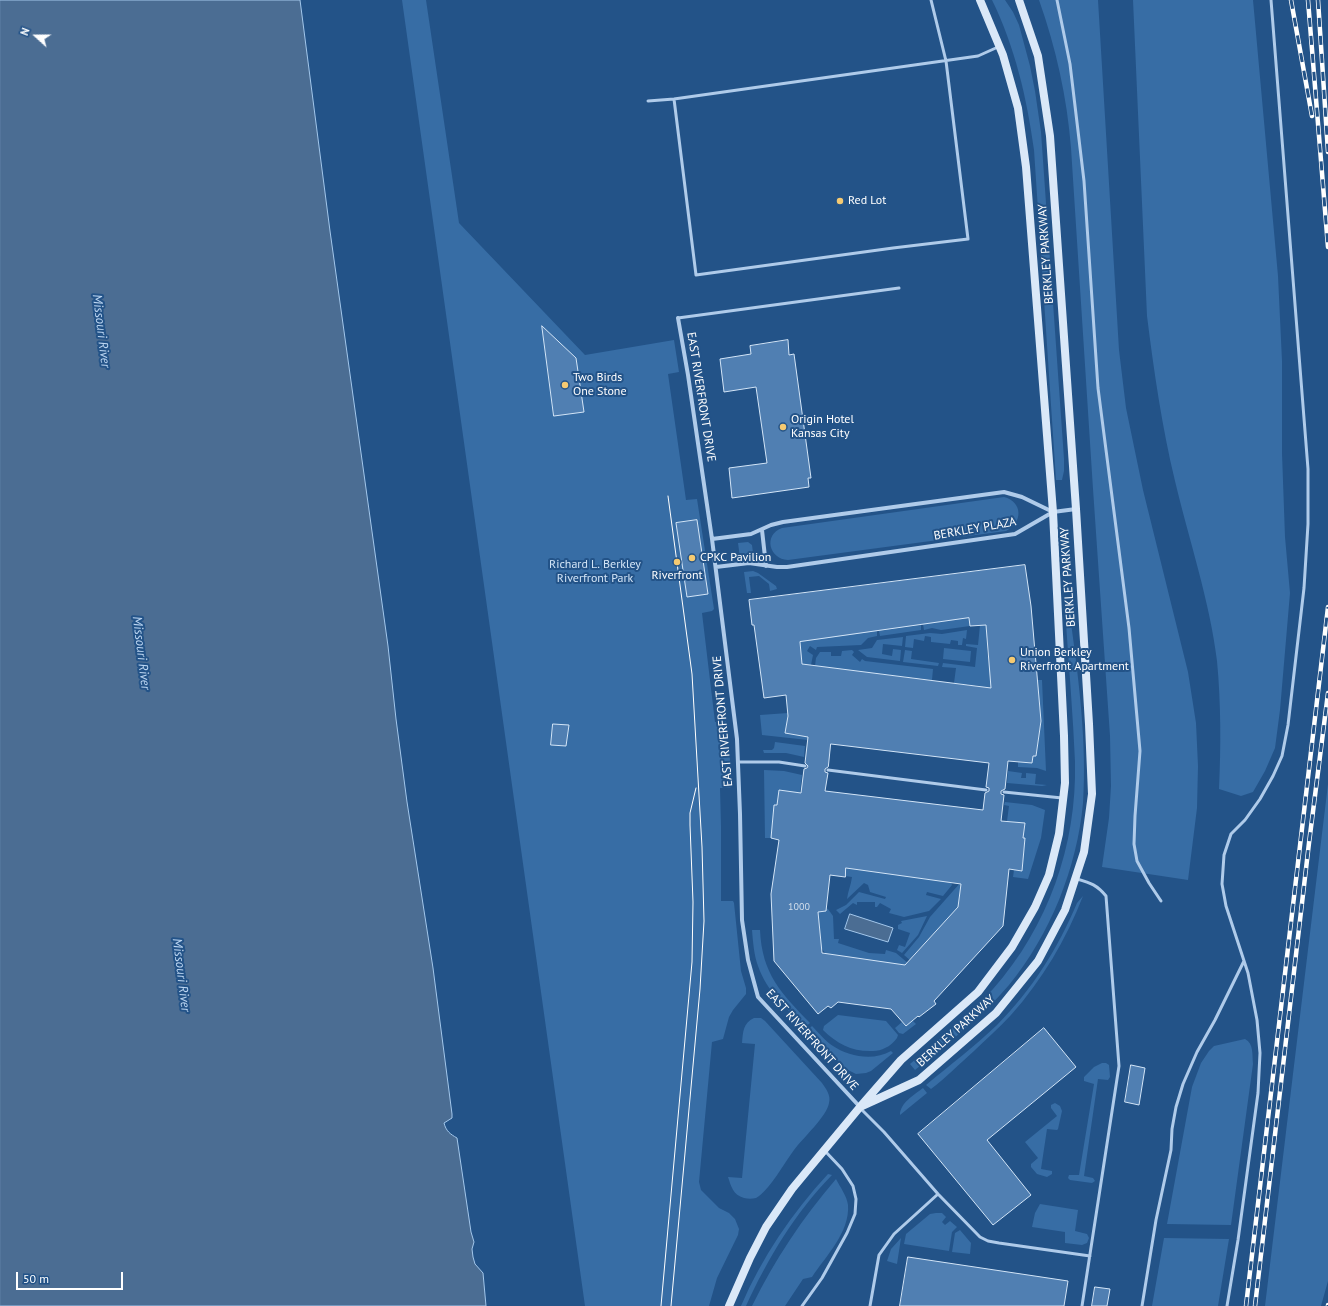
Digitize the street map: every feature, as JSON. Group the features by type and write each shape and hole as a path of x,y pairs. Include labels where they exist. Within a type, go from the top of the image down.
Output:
{"main road":[{"name":"BERKLEY PARKWAY","path":"729,1306 750,1258 766,1227 792,1189 824,1149 901,1060 978,992 1012,948 1036,907 1049,875 1059,834 1065,783 1053,512 1026,167 1018,108 1000,46 980,0"},
{"name":"BERKLEY PARKWAY","path":"860,1107 919,1080 996,1013 1038,961 1065,910 1084,852 1092,794 1089,724 1076,508 1050,136 1038,56 1019,0"}],"street":[{"name":"EAST RIVERFRONT DRIVE","path":"678,318 688,375 716,567 736,731 742,920 748,960 758,997 860,1107"},
{"path":"712,539 751,534 771,525 783,522 1004,492 1022,497 1053,512 1076,508"},
{"name":"BERKLEY PLAZA","path":"716,567 749,563 766,566 787,567 1015,534 1053,512"},
{"path":"762,530 766,566"}],"lane":[{"path":"674,99 696,275 968,239 946,61 931,0"},
{"path":"1056,0 1070,64 1083,174 1098,388 1129,628 1140,751 1134,844 1137,861 1149,884 1161,901"},
{"path":"1227,1306 1238,1240 1256,1100 1260,1053 1257,1020 1248,973 1226,906 1222,884 1224,855 1231,834 1245,820 1260,799 1282,756 1288,725 1303,596 1308,524 1308,462 1271,0"},
{"path":"648,101 674,99 978,56 1000,46"},
{"path":"678,318 899,288"},
{"path":"738,762 780,762 805,766"},
{"path":"828,770 986,790"},
{"path":"1004,792 1063,799"},
{"path":"1076,878 1098,887 1106,896 1119,1066 1082,1306"},
{"path":"1142,1306 1156,1220 1171,1150 1172,1129 1183,1084 1197,1052 1215,1020 1244,961"},
{"path":"860,1107 938,1194 980,1237 988,1241 1090,1256"},
{"path":"802,1306 822,1278 847,1233 855,1214 856,1199 853,1186 842,1169 824,1149"},
{"path":"870,1306 879,1255 894,1234 938,1194"}],"green space":[{"name":"Richard L. Berkley Riverfront Park","path":"402,0 426,0 459,223 585,355 674,340 679,372 668,374 686,500 697,499 714,609 712,611 702,613 715,722 725,721 727,723 732,785 730,788 720,788 721,901 733,901 734,903 741,971 746,988 746,994 729,1017 723,1039 712,1042 699,1182 701,1190 719,1208 729,1213 735,1219 739,1229 738,1235 717,1278 709,1306 585,1306"},
{"path":"992,0 1005,0 1019,25 1030,66 1041,132 1064,459 1062,480 1056,480 1034,150 1028,111 1014,54"},
{"path":"1039,0 1098,0 1119,350 1126,408 1143,490 1188,672 1196,723 1198,766 1197,808 1188,880 1102,867 1109,818 1111,786 1110,736 1071,148 1064,91 1056,54"},
{"path":"1133,0 1253,0 1278,276 1282,361 1282,453 1285,537 1290,593 1280,710 1275,748 1265,771 1253,792 1241,796 1219,789 1220,709 1214,639 1170,461 1152,358 1147,316"},
{"path":"1004,497 1015,503 1018,513 1016,523 1006,531 788,560 776,556 771,546 772,536 776,531 782,528"},
{"path":"748,542 752,545 753,553 748,557 740,558 738,543"},
{"path":"753,571 776,586 777,589 770,591 769,584 759,576 749,577 751,593 747,593 744,572"},
{"path":"969,618 970,626 941,630 932,628 924,630 923,624"},
{"path":"1066,623 1071,623 1074,645 1082,713 1084,759 1083,803 1080,827 1068,876 1049,923 1037,945 1009,985 976,1019 915,1070 910,1064 973,1009 993,989 1012,965 1044,912 1055,883 1071,824 1074,793 1075,762"},
{"path":"921,625 921,630 880,636 879,631"},
{"path":"980,625 988,625 988,654 994,683 988,691 980,691 980,686 954,683 956,668 942,667 943,663 975,667 977,648 966,646 966,644 978,645"},
{"path":"967,630 966,639 963,638 962,645 958,645 958,641 951,640 950,644 931,642 931,637 925,636 924,641 914,639 913,648 905,647 906,636 930,633 942,634"},
{"path":"877,631 877,636 868,638 861,645 817,647 816,650 810,646 807,651 813,655 811,665 802,664 799,638"},
{"path":"903,637 902,646 883,644 882,654 892,656 893,649 901,650 900,661 867,657 858,650 872,648 877,640"},
{"path":"944,648 971,651 970,662 943,659"},
{"path":"852,650 854,652 852,655 860,662 862,659 865,661 933,669 932,680 815,666 816,658 820,652 831,652 831,656 841,656 842,651"},
{"path":"905,650 912,651 911,659 939,663 938,666 903,662"},
{"path":"1037,680 1042,680 1046,771 1037,768 1018,767 1018,762 1036,756 1041,721"},
{"path":"788,713 786,733 808,737 808,740 762,735 760,715"},
{"path":"775,742 805,746 804,757 786,753 764,753 763,750 772,750 774,748"},
{"path":"764,770 784,771 802,775 800,793 777,805 774,805 771,838 765,838"},
{"path":"1008,771 1022,773 1021,778 1026,778 1026,773 1036,774 1035,784 1047,785 1042,786 1007,783"},
{"path":"1328,784 1328,1281 1321,1306 1265,1306"},
{"path":"1005,802 1032,805 1045,810 1041,838 1028,879 1013,877 1014,870 1022,871 1025,824 1007,821 1009,806 1004,805"},
{"path":"846,868 951,882 952,885 943,896 927,892 926,895 941,899 929,911 904,917 889,913 891,909 880,903 877,907 875,907 875,902 857,902 857,905 853,903 840,914 836,910 846,905 859,892 885,899 886,897 870,892 868,885 864,883 847,899 852,877 845,876"},
{"path":"961,882 964,893 960,892 958,907 912,957 911,961 904,955 919,937 930,917"},
{"path":"1083,896 1061,944 1043,974 1022,1002 1002,1024 942,1080 931,1089 926,1085 989,1033 1022,998 1053,952 1077,903"},
{"path":"826,908 833,916 834,939 839,939 838,943 869,953 885,954 886,950 896,953 909,964 908,966 826,954 818,944 821,941 818,912 826,911"},
{"path":"927,916 918,935 902,953 897,950 899,945 905,947 910,933 898,929 898,925 902,923 901,921"},
{"path":"752,930 760,930 765,959 769,971 782,992 810,1023 805,1027 778,1000 762,975 758,966 753,944"},
{"path":"838,1015 886,1021 898,1035 897,1038 889,1046 878,1051 859,1050 846,1046 823,1030 824,1026"},
{"path":"754,1018 761,1018 765,1021 822,1083 828,1092 829,1103 824,1114 794,1150 771,1183 756,1198 750,1199 737,1195 731,1187 728,1177 742,1178 755,1044 742,1043 743,1032 746,1025"},
{"path":"912,1020 916,1024 903,1034 899,1033 895,1028 902,1022 906,1026"},
{"path":"812,1026 830,1044 846,1053 869,1057 891,1051 893,1053 871,1071 856,1074 844,1068 808,1030"},
{"path":"1245,1039 1251,1046 1253,1064 1231,1225 1167,1224 1192,1087 1201,1063 1214,1046"},
{"path":"1102,1063 1109,1065 1110,1077 1108,1080 1098,1079 1084,1176 1093,1178 1095,1181 1092,1183 1070,1180 1068,1178 1069,1175 1079,1175 1094,1084 1084,1081 1084,1077 1094,1067"},
{"path":"923,1088 927,1093 900,1115 902,1107 905,1103"},
{"path":"1055,1103 1060,1106 1062,1111 1058,1129 1047,1129 1041,1169 1052,1171 1052,1174 1047,1177 1037,1174 1031,1167 1031,1164 1038,1158 1025,1142 1057,1116 1051,1108 1051,1105"},
{"path":"828,1174 832,1175 794,1220 773,1253 746,1306 741,1306 758,1270 779,1236 802,1204"},
{"path":"836,1179 845,1195 848,1205 848,1215 836,1243 812,1277 803,1279 785,1306 752,1306 770,1272 790,1240"},
{"path":"1040,1204 1078,1210 1075,1231 1087,1234 1089,1238 1087,1243 1082,1245 1065,1243 1065,1232 1032,1227 1035,1213"},
{"path":"942,1213 946,1217 942,1222 945,1225 950,1221 957,1227 952,1232 949,1251 904,1244 906,1234 930,1214"},
{"path":"960,1230 971,1243 970,1254 952,1252 955,1233"},
{"path":"901,1238 897,1264 887,1261 891,1249"},
{"path":"1164,1238 1229,1239 1218,1306 1152,1306"}],"water":[{"name":"Missouri River","path":"0,0 300,0 330,231 388,646 407,802 433,968 452,1114 452,1118 444,1123 449,1132 457,1138 471,1232 474,1242 472,1249 473,1257 475,1264 483,1273 486,1306 0,1306"},
{"path":"850,914 893,928 888,942 845,929"}],"building":[{"path":"542,326 576,358 584,412 554,416"},
{"name":"Origin Hotel Kansas City","path":"788,340 789,355 794,354 811,478 808,478 809,487 732,498 729,468 767,463 756,387 724,392 720,359 751,354 750,346"},
{"name":"CPKC Pavilion","path":"697,520 708,594 687,597 676,523"},
{"path":"1025,565 1031,606 1041,721 1036,756 1033,756 1032,763 1008,761 1005,789 1001,791 1001,794 1004,795 1001,821 1025,823 1022,871 1009,869 1003,926 934,1001 936,1004 906,1026 891,1009 838,1002 831,1008 828,1006 818,1014 774,961 771,894 779,840 771,838 774,805 777,805 779,790 801,793 804,769 808,766 805,763 808,737 785,733 788,716 786,695 764,698 749,600","holes":["969,618 970,626 986,625 991,688 802,664 800,642","831,744 989,763 986,787 989,788 989,791 985,793 983,810 825,791 828,773 825,772 825,769 828,767","846,868 961,884 958,907 905,965 822,953 818,912 826,911 830,875 845,877"]},
{"path":"553,724 569,725 566,746 551,745"},
{"path":"1044,1028 1076,1067 987,1140 1031,1195 993,1225 918,1134"},
{"path":"1131,1065 1145,1068 1139,1105 1125,1102"},
{"path":"908,1257 1068,1281 1064,1306 900,1306"},
{"path":"1095,1287 1110,1289 1107,1306 1092,1306"}],"tram line":[{"path":"668,496 692,674 702,847 704,921 700,989 671,1306"},
{"path":"661,1306 692,962 693,902 690,813 696,788"}],"railway":[{"path":"1291,0 1312,116"},
{"path":"1308,0 1328,247"},
{"path":"1318,0 1328,152"},
{"path":"1246,1306 1328,607"},
{"path":"1255,1306 1328,693"}],"place":[{"name":"Red Lot","path":"840,201"},
{"name":"Two Birds One Stone","path":"565,385"},
{"name":"Origin Hotel Kansas City","path":"783,427"},
{"name":"CPKC Pavilion","path":"692,558"},
{"name":"Riverfront","path":"677,562"},
{"name":"Union Berkley Riverfront Apartment","path":"1012,660"}]}
